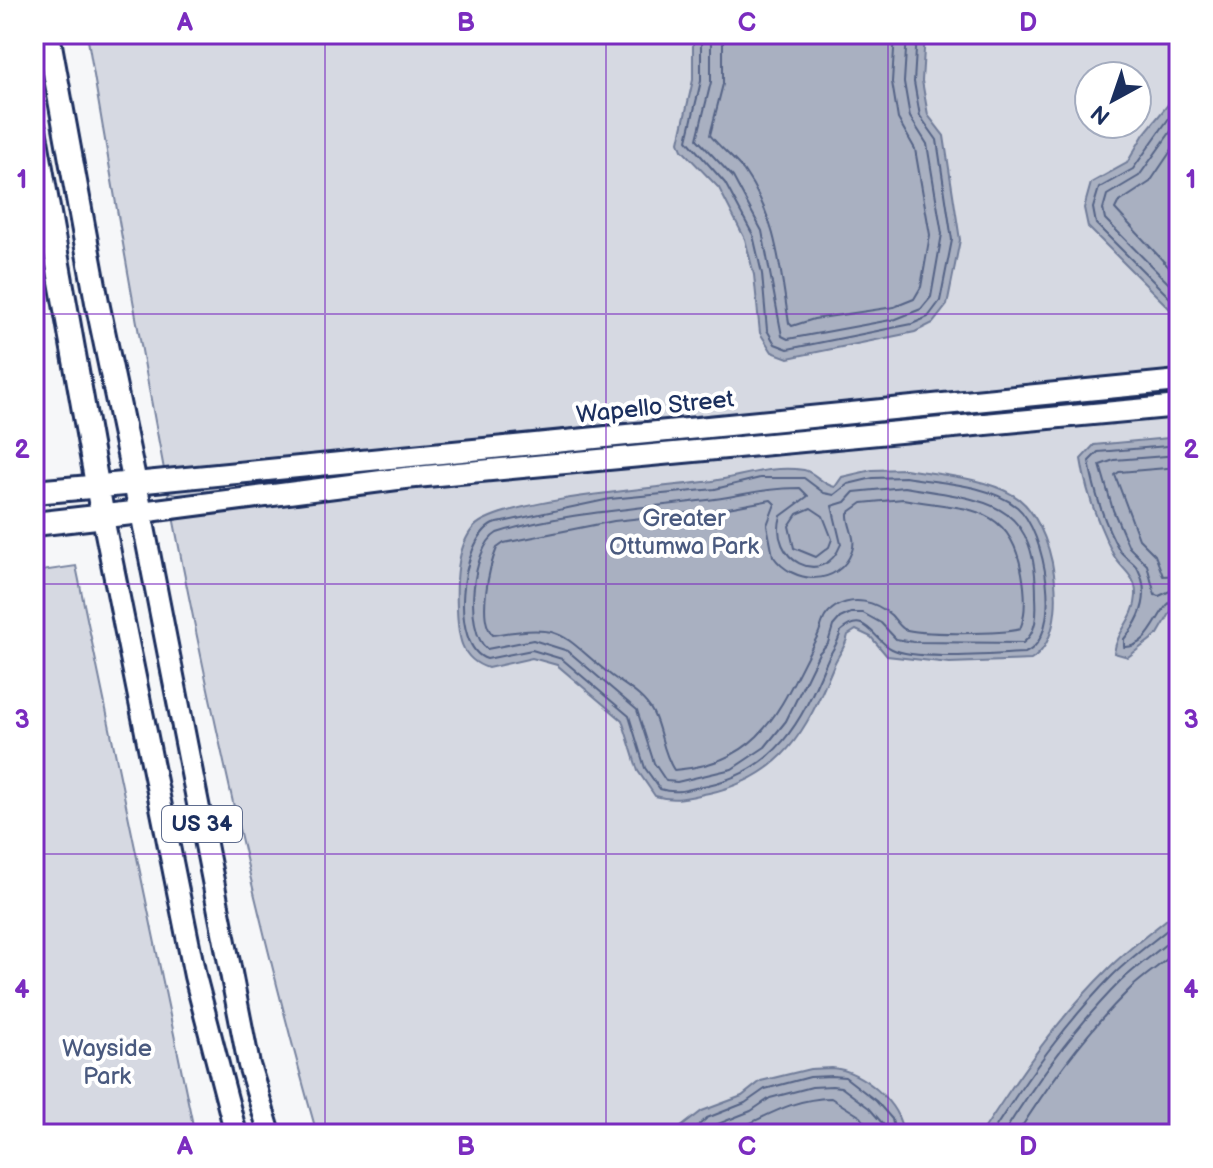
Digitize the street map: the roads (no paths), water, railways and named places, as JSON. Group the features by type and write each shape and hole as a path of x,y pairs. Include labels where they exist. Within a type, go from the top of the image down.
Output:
{"highway":[{"name":"US 34","path":"48,34 97,302 141,512"},
{"name":"US 34","path":"34,129 103,518"},
{"path":"34,492 135,483"},
{"path":"34,524 141,512"}],"main road":[{"name":"Wapello Street","path":"135,483 1179,381"},
{"name":"Wapello Street","path":"141,512 405,478 1179,406"},
{"name":"US 34","path":"141,512 249,1065 270,1134"},
{"name":"US 34","path":"103,518 195,976 222,1093 236,1134"}],"water":[{"path":"693,34 925,34 922,81 928,115 944,136 960,240 947,305 933,323 915,332 788,358 772,352 760,333 754,275 745,239 719,188 682,150 679,142 693,80"},
{"path":"1179,91 1179,318 1088,227 1084,208 1091,183 1127,163 1140,140 1153,140 1153,123"},
{"path":"1179,437 1179,598 1158,634 1128,657 1114,653 1133,611 1136,589 1116,560 1102,531 1089,496 1081,459 1094,445"},
{"path":"905,469 988,484 1013,495 1028,508 1049,550 1054,576 1056,602 1053,626 1045,646 1031,660 949,663 887,656 871,637 856,630 848,635 812,712 788,748 755,776 734,786 682,798 655,796 638,771 622,720 557,665 532,658 488,668 471,659 462,645 457,599 460,555 474,527 490,517 549,502 713,481 769,470 804,470 835,487 842,477 872,470"},
{"path":"1179,909 1179,1134 981,1134 1056,1027 1090,987 1117,960"},
{"path":"832,1068 855,1075 878,1090 895,1111 903,1134 672,1134 702,1111 742,1096 761,1081 810,1069"}],"park label":[{"name":"Greater Ottumwa Park","path":"684,532"},
{"name":"Wayside Park","path":"107,1062"}]}
